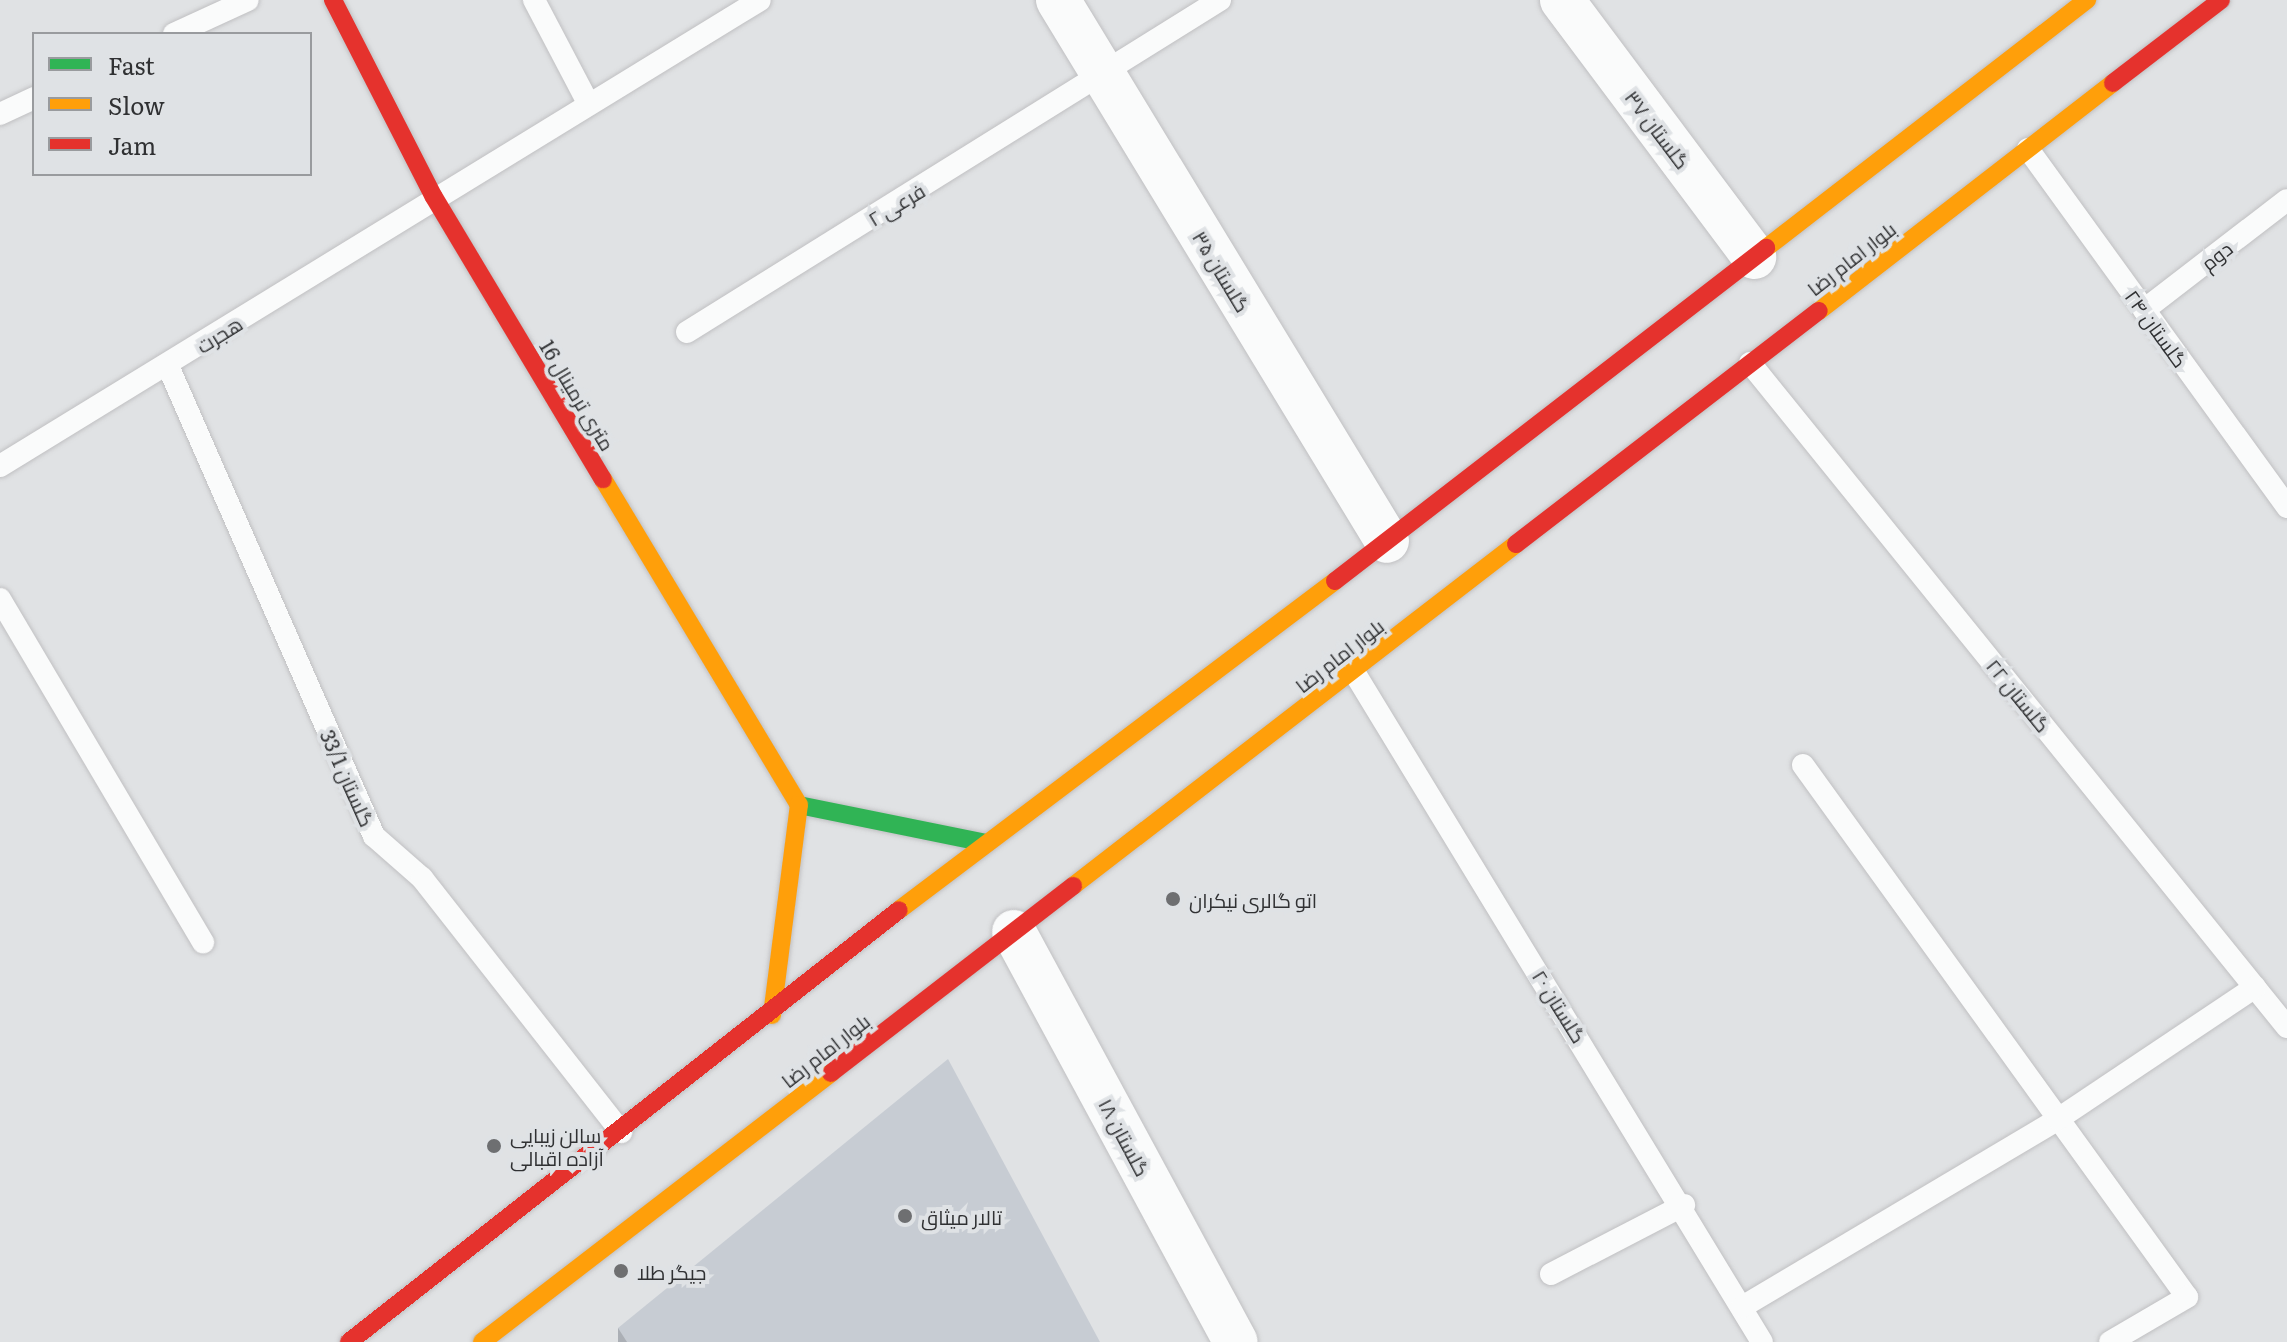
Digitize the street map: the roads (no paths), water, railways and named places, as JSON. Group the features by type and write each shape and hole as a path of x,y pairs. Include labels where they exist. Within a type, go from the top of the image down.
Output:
{"main road":[{"name":"16 متری ترمینال","path":"333,0 434,197 799,805"},
{"path":"349,1342 772,1015 985,843 1387,541 2087,0"},
{"name":"بلوار امام رضا","path":"482,1342 2221,0"},
{"path":"772,1015 799,805 985,843"}],"street":[{"name":"گلستان ۳۵","path":"1058,0 1387,541"},
{"name":"گلستان ۳۷","path":"1562,0 1754,257"},
{"name":"گلستان ۱۸","path":"1014,932 1236,1342"}],"lane":[{"path":"178,32 248,0"},
{"path":"534,0 588,103"},
{"name":"هجرت","path":"0,466 168,366 434,197 760,0"},
{"name":"فرعی ۲","path":"687,332 1105,77 1220,0"},
{"path":"0,114 32,99"},
{"name":"گلستان ۲۴","path":"2028,149 2287,507"},
{"name":"دوم","path":"2144,310 2287,200"},
{"name":"گلستان ۲۲","path":"1750,363 2287,1027"},
{"name":"گلستان 33/1","path":"168,366 374,836 422,878 621,1132"},
{"path":"0,599 203,942"},
{"name":"گلستان ۲۰","path":"1354,672 1684,1205 1762,1342"},
{"path":"1803,765 2187,1297 2110,1342"},
{"path":"1742,1307 2058,1119 2255,987"},
{"path":"1551,1274 1684,1205"}],"place":[{"name":"اتو گالری نیکران","path":"1173,899"},
{"name":"سالن زیبایی آزاده اقبالی","path":"494,1146"},
{"name":"تالار میثاق","path":"905,1216"},
{"name":"جیگر طلا","path":"621,1271"}]}
